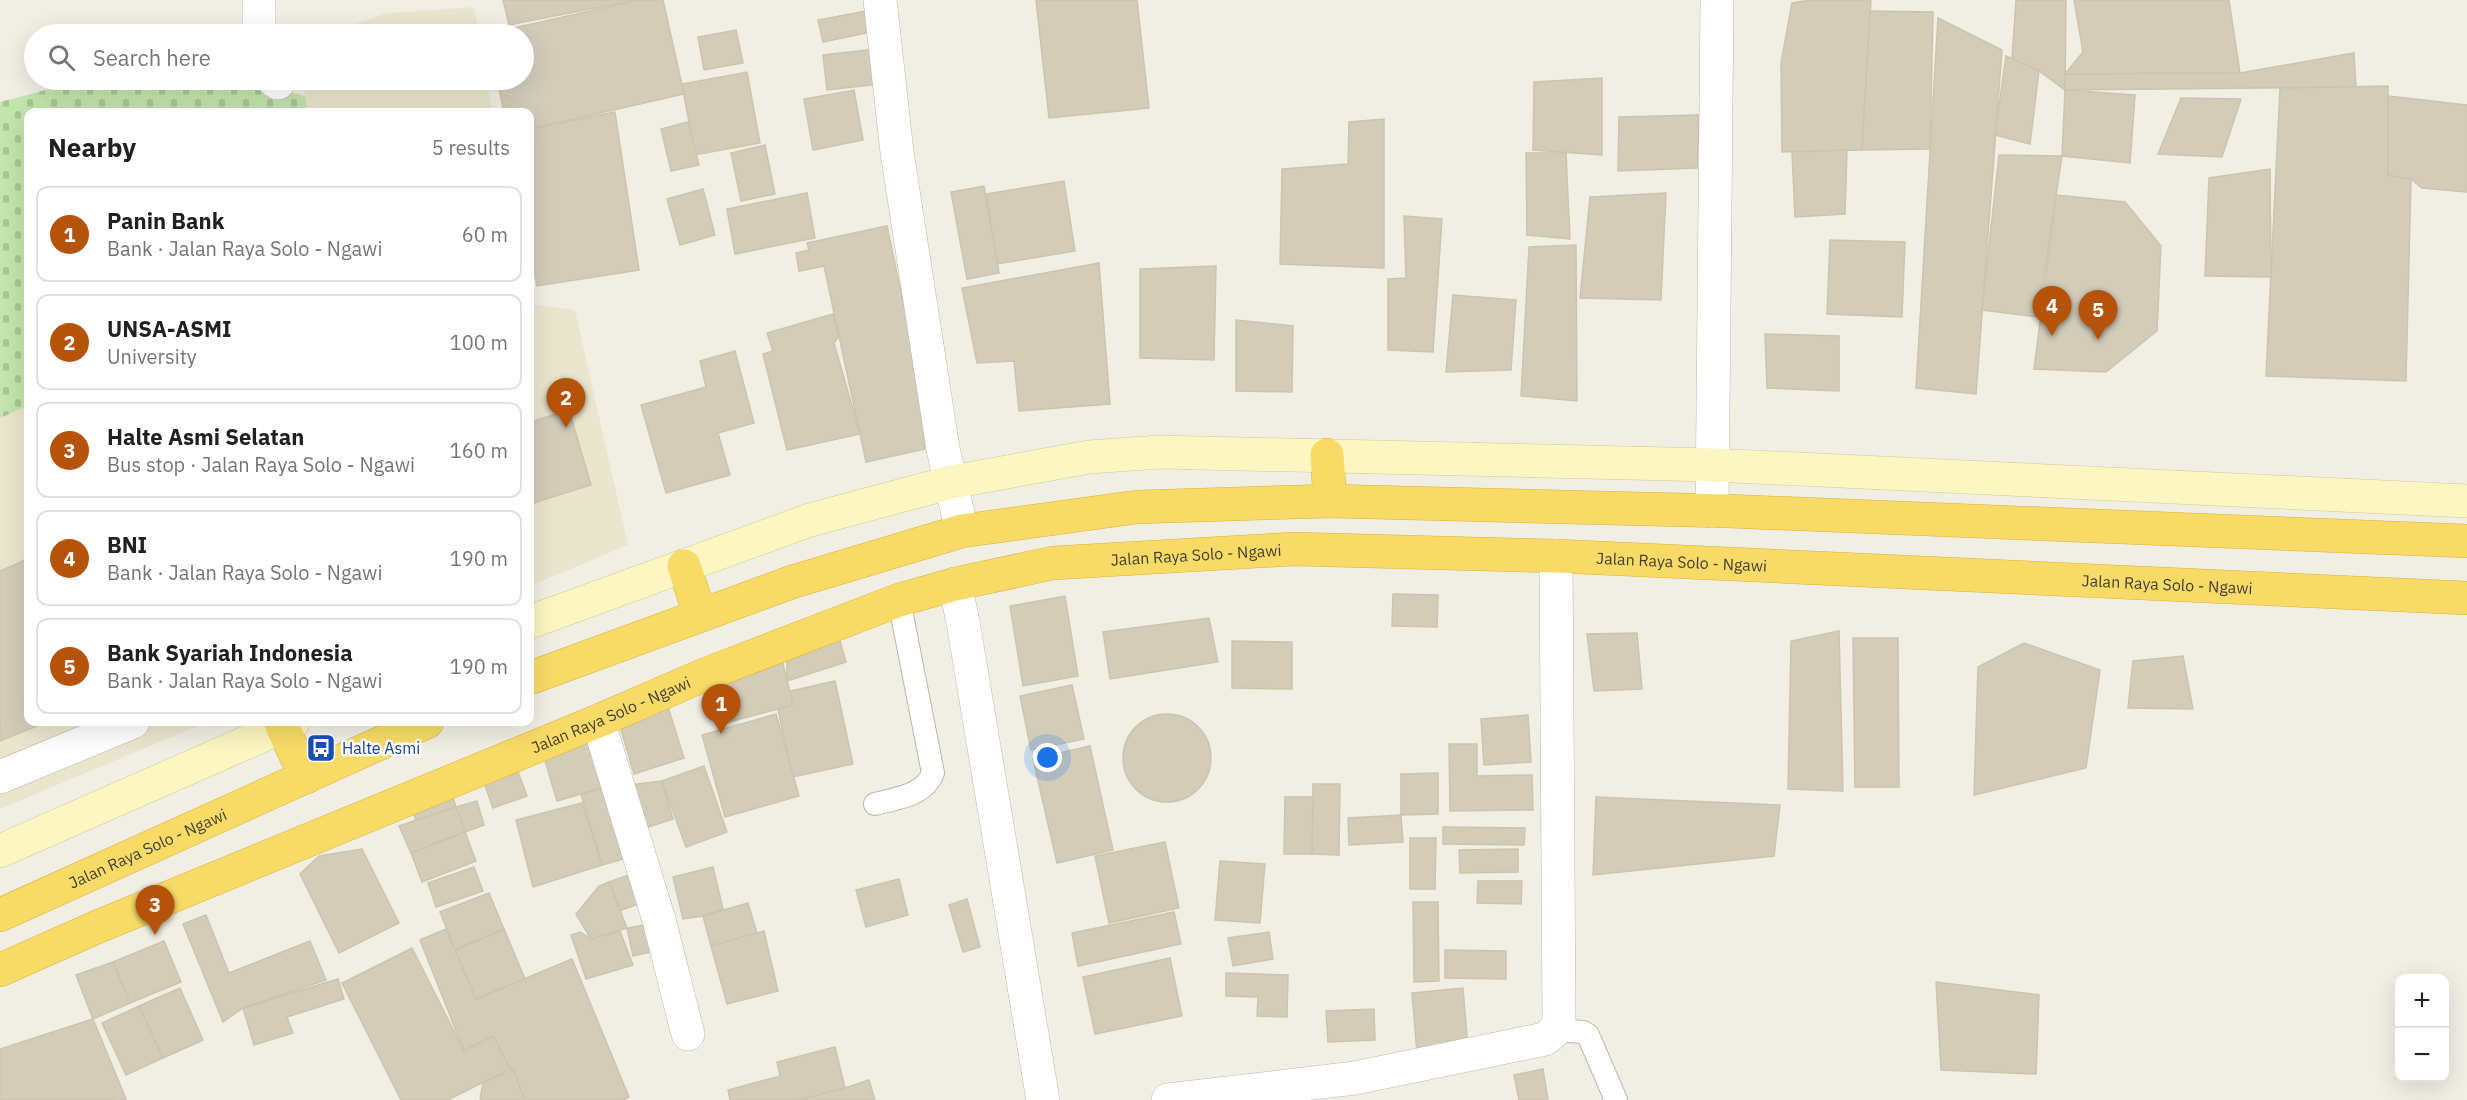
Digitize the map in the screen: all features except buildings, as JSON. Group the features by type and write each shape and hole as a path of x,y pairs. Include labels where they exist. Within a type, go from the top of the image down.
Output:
{"highway":[{"path":"1327,455 1329,501"},
{"path":"534,677 792,582 962,531 1137,507 1329,501 1712,511 2467,541"},
{"name":"Jalan Raya Solo - Ngawi","path":"0,970 704,675 899,600 955,584 1053,563 1293,549 1556,556 2467,598"},
{"path":"684,566 700,615"},
{"path":"289,726 306,777"},
{"name":"Jalan Raya Solo - Ngawi","path":"0,915 419,726"}],"street":[{"path":"259,0 259,24"},
{"path":"880,0 897,152 943,449 962,531"},
{"path":"1712,511 1717,0"},
{"path":"534,621 810,520 952,482 1089,457 1160,452 1713,465 2467,501"},
{"path":"1168,1100 1355,1089 1545,1039 1556,1030 1559,1018 1556,556"},
{"path":"955,584 1043,1100"},
{"path":"598,721 659,920 688,1034"},
{"path":"0,777 123,726"},
{"path":"0,851 283,726"}],"lane":[{"path":"875,804 921,790 929,784 933,773 899,600"},
{"path":"1556,1030 1588,1035 1616,1100"}],"shaded area":[{"path":"474,7 477,24 356,24 388,13"},
{"path":"306,90 489,90 491,108 307,108"},
{"path":"534,305 575,310 628,545 534,584"},
{"path":"24,408 24,726 197,726 0,809 0,418"}],"green space":[{"path":"45,90 284,90 305,96 307,108 24,108 24,408 0,418 0,102"}],"place":[{"name":"BNI","path":"2052,336"},
{"name":"Bank Syariah Indonesia","path":"2098,340"},
{"name":"UNSA-ASMI","path":"566,428"},
{"name":"Panin Bank","path":"721,734"},
{"name":"Halte Asmi","path":"321,748"},
{"name":"Halte Asmi Selatan","path":"155,935"}]}
